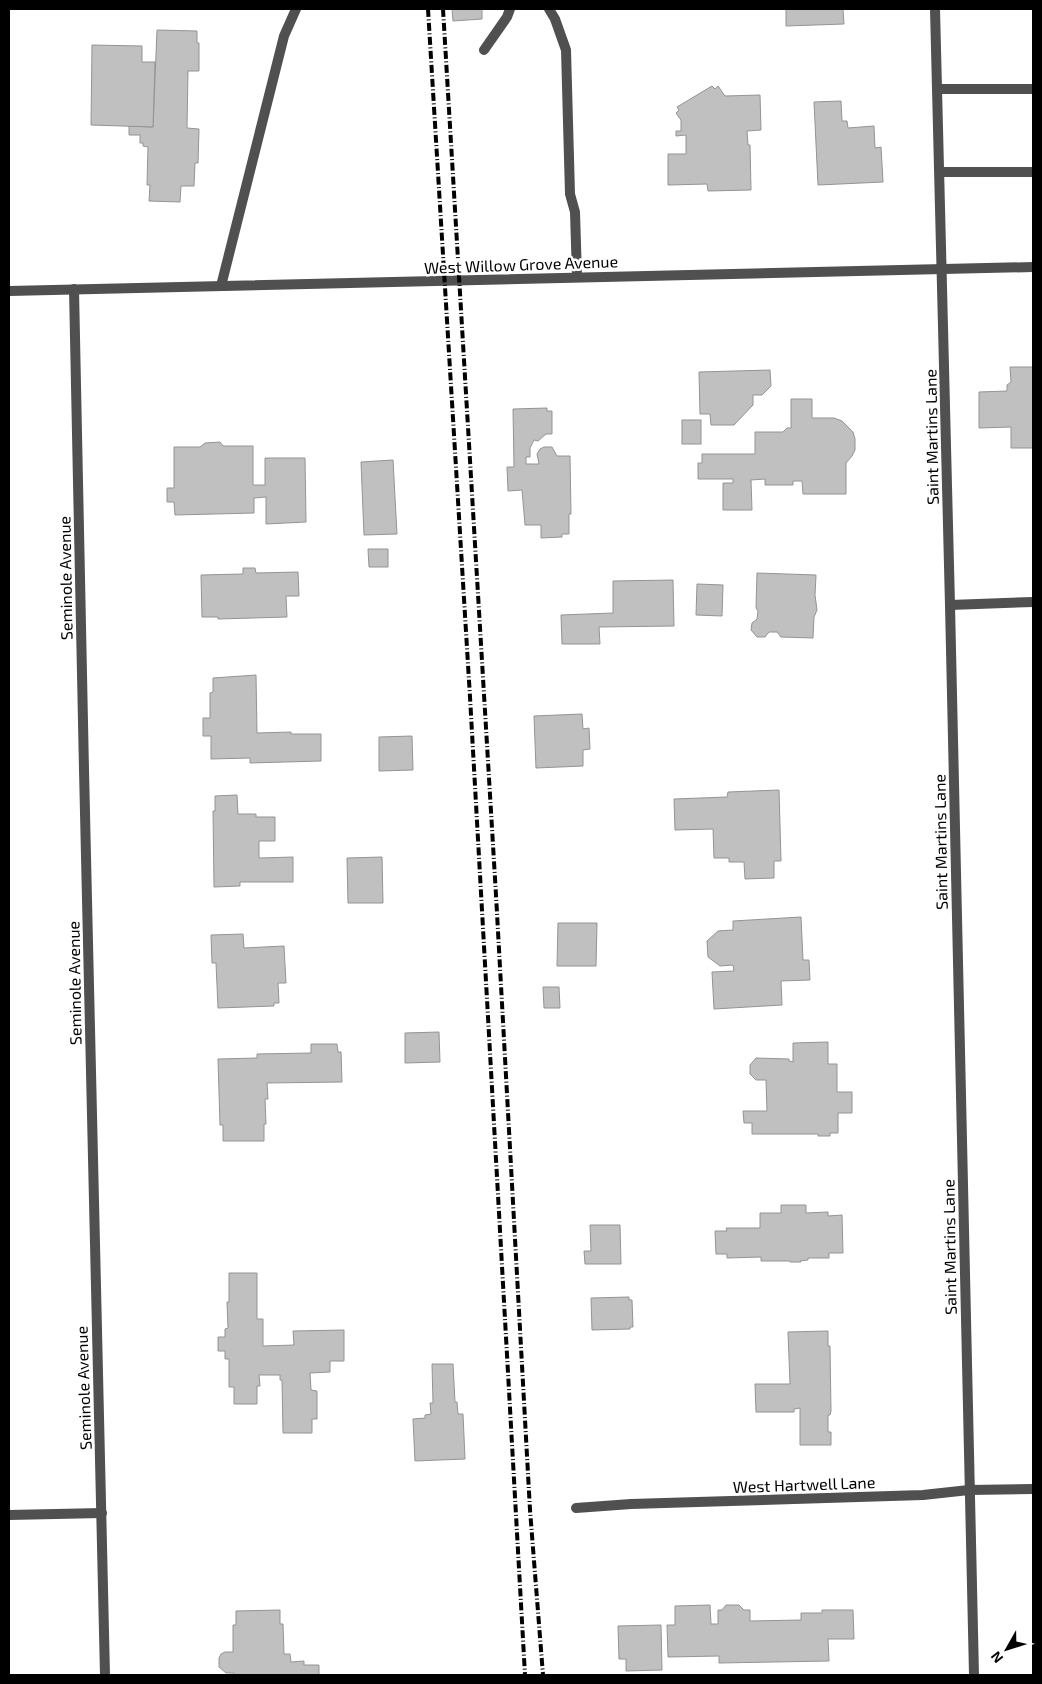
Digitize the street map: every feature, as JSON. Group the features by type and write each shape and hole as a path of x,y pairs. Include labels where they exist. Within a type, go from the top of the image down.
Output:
{"street":[{"path":"221,286 284,36 296,9"},
{"path":"484,50 507,17 510,9"},
{"path":"549,9 556,18 566,50 570,194 575,212 577,277"},
{"name":"Saint Martins Lane","path":"935,9 974,1675"},
{"path":"937,89 1033,89"},
{"path":"940,172 1033,172"},
{"name":"West Willow Grove Avenue","path":"9,291 1033,267"},
{"name":"Seminole Avenue","path":"74,289 105,1675"},
{"path":"950,604 1033,602"},
{"name":"West Hartwell Lane","path":"576,1508 631,1504 930,1495 969,1490 1033,1489"},
{"path":"9,1515 102,1513"}],"building":[{"path":"452,9 482,9 482,19 453,21"},
{"path":"786,9 843,9 844,24 786,26"},
{"path":"157,30 197,31 197,43 199,43 199,71 188,71 187,128 199,129 198,163 195,163 194,186 181,186 180,202 149,201 150,185 147,185 148,147 140,143 140,135 129,135 129,126 153,127"},
{"path":"92,45 142,46 142,62 155,62 153,127 91,125"},
{"path":"712,86 715,89 718,86 725,96 760,95 761,130 747,131 748,145 750,145 751,190 708,191 707,184 668,185 668,154 686,154 686,135 676,136 676,131 681,131 681,120 676,113 679,110 677,107"},
{"path":"841,101 842,121 847,121 848,128 874,126 875,148 881,147 883,182 818,185 814,102"},
{"path":"1010,367 1033,367 1033,448 1011,448 1011,427 979,428 979,392 1007,391 1007,385 1011,382"},
{"path":"770,370 771,386 762,395 753,395 753,405 734,425 711,425 710,414 700,414 699,372"},
{"path":"791,399 812,399 812,418 834,418 842,421 853,432 855,450 846,463 846,494 803,494 802,481 793,481 793,485 765,485 765,479 751,480 752,510 723,510 723,483 733,483 733,479 698,479 698,463 702,463 702,454 755,454 755,432 783,432 787,428 791,428"},
{"path":"547,408 547,411 552,411 552,434 546,434 538,441 534,440 530,448 530,457 526,457 526,464 539,464 537,454 544,447 552,447 557,456 570,456 571,514 569,514 569,534 562,534 562,537 541,538 541,525 525,525 522,490 508,491 507,467 514,467 513,409"},
{"path":"682,420 701,420 701,444 682,444"},
{"path":"220,442 223,446 253,446 253,485 265,485 265,458 305,458 306,522 266,524 266,497 254,498 254,513 175,515 174,502 167,502 167,488 174,488 174,447 200,447 205,443"},
{"path":"393,460 397,534 364,535 361,462"},
{"path":"368,549 388,549 388,567 369,567"},
{"path":"243,568 255,568 256,573 298,572 299,596 286,596 287,617 218,619 218,617 202,617 201,575 243,574"},
{"path":"757,573 816,575 815,595 817,610 814,617 813,638 781,637 777,632 769,632 765,637 757,637 751,630 752,623 757,619 758,611 756,608"},
{"path":"673,580 674,626 599,627 600,644 562,644 561,615 613,613 613,581"},
{"path":"697,584 723,585 722,616 696,615"},
{"path":"256,675 257,733 291,732 291,734 321,734 321,761 250,763 250,758 211,759 211,736 203,736 203,718 210,718 210,693 213,692 213,678"},
{"path":"582,714 583,729 589,728 590,749 583,750 583,766 536,768 534,716"},
{"path":"412,736 413,770 379,771 379,737"},
{"path":"779,790 781,861 774,861 774,878 745,879 744,862 729,862 729,858 714,858 713,829 675,830 674,799 727,797 728,792"},
{"path":"237,795 238,814 256,814 256,817 275,817 275,841 259,841 259,858 293,857 293,882 240,882 240,886 214,887 213,811 215,811 215,796"},
{"path":"382,857 383,903 348,903 347,858"},
{"path":"801,917 803,960 809,960 810,980 781,981 782,1005 714,1009 712,972 734,971 733,965 720,966 708,957 707,941 718,931 733,930 733,921"},
{"path":"558,923 597,923 596,966 557,966"},
{"path":"243,934 244,948 284,946 286,983 278,983 279,1003 274,1003 274,1006 218,1008 216,963 212,963 211,935"},
{"path":"543,987 559,987 560,1008 544,1008"},
{"path":"439,1032 440,1062 405,1063 405,1033"},
{"path":"828,1042 828,1064 837,1064 837,1092 852,1092 852,1113 838,1113 838,1133 830,1133 830,1136 818,1136 818,1134 752,1134 752,1123 744,1123 743,1111 767,1111 766,1080 756,1080 750,1074 750,1065 756,1058 789,1059 789,1061 793,1062 793,1043"},
{"path":"311,1044 337,1044 338,1052 341,1052 342,1082 267,1083 268,1099 265,1099 266,1124 264,1124 264,1141 223,1141 223,1125 220,1125 218,1059 257,1058 257,1054 311,1053"},
{"path":"781,1205 806,1205 806,1213 828,1212 828,1216 842,1215 843,1253 829,1253 829,1258 808,1258 808,1260 801,1262 761,1261 761,1257 727,1258 727,1254 716,1254 715,1231 727,1231 726,1228 760,1228 760,1213 781,1213"},
{"path":"590,1225 620,1225 621,1264 585,1264 584,1251 591,1251"},
{"path":"229,1273 257,1273 257,1319 263,1319 263,1346 294,1345 293,1331 344,1330 344,1361 330,1361 330,1372 310,1373 311,1390 317,1391 317,1419 312,1419 312,1433 283,1433 282,1380 280,1380 280,1375 259,1375 260,1386 257,1386 257,1404 234,1404 234,1387 229,1387 229,1359 225,1359 225,1351 218,1351 218,1337 225,1337 225,1329 228,1328"},
{"path":"629,1297 629,1300 632,1300 633,1327 630,1327 630,1329 592,1330 591,1298"},
{"path":"828,1331 831,1411 830,1415 828,1415 828,1432 831,1432 831,1445 800,1445 800,1408 794,1409 794,1412 756,1412 755,1384 790,1384 788,1332"},
{"path":"432,1364 453,1364 455,1402 457,1402 458,1414 463,1414 465,1459 415,1461 413,1419 425,1418 425,1415 431,1414 430,1403 433,1403"},
{"path":"710,1605 711,1624 718,1624 718,1610 722,1610 726,1605 739,1605 744,1610 750,1610 750,1621 801,1620 801,1613 822,1613 822,1610 853,1610 854,1639 828,1639 829,1661 719,1663 719,1656 668,1657 667,1625 675,1625 675,1606"},
{"path":"280,1610 280,1624 283,1624 284,1654 290,1654 291,1662 304,1661 304,1665 319,1665 319,1675 235,1675 234,1673 226,1673 219,1667 221,1654 233,1652 233,1625 236,1625 236,1611"},
{"path":"661,1625 662,1670 626,1671 626,1659 619,1659 618,1626"}],"railway":[{"path":"428,9 470,697 525,1675"},
{"path":"443,9 496,895 530,1510 543,1675"}]}
